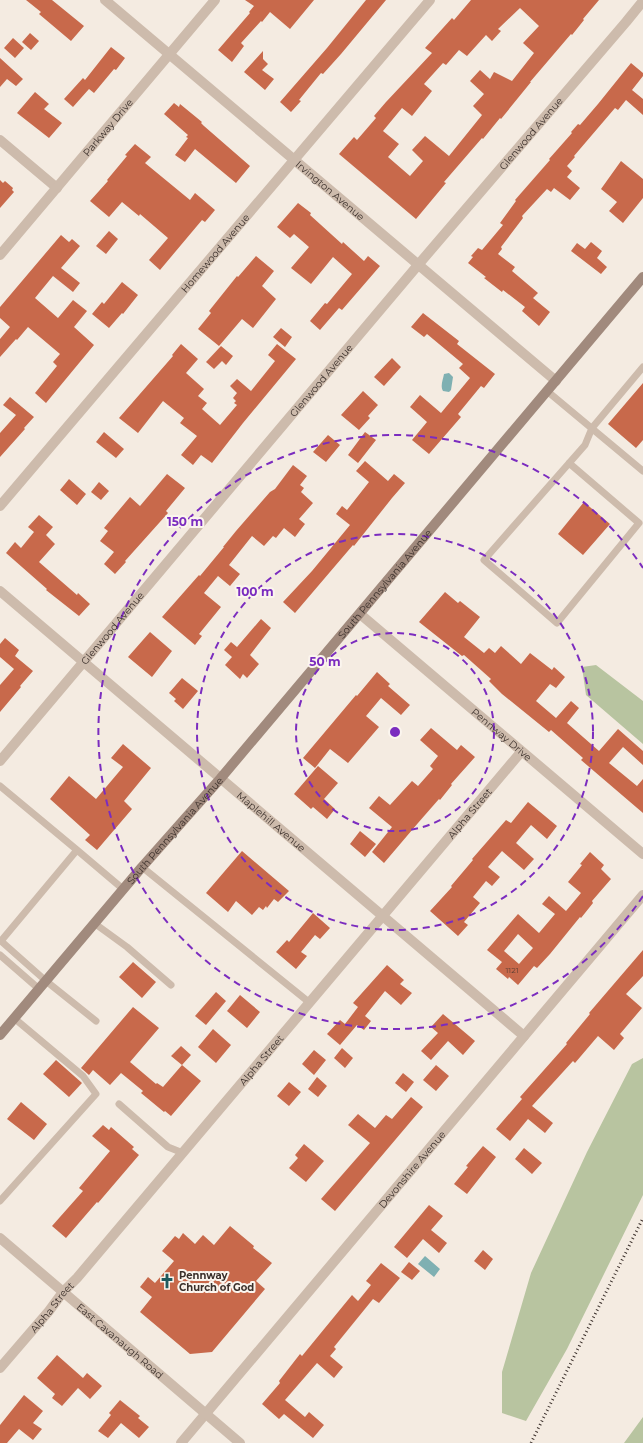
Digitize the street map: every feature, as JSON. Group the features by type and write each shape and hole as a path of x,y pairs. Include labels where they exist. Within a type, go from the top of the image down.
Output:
{"main road":[{"name":"South Pennsylvania Avenue","path":"0,1035 123,889 220,779 642,280"}],"street":[{"name":"Irvington Avenue","path":"105,0 556,381"},
{"name":"Parkway Drive","path":"0,255 215,0"},
{"name":"Homewood Avenue","path":"0,506 430,0"},
{"name":"Glenwood Avenue","path":"0,761 418,265 643,1"},
{"path":"0,140 57,188"},
{"name":"Maplehill Avenue","path":"0,591 524,1036"},
{"name":"Pennway Drive","path":"360,614 643,854"},
{"name":"Alpha Street","path":"0,1368 521,752"},
{"name":"Devonshire Avenue","path":"181,1443 643,895"},
{"name":"East Cavanaugh Road","path":"0,1238 240,1443"}],"lane":[{"path":"569,463 639,523 557,623 484,560 569,463 585,446 592,428 643,367"},
{"path":"547,391 643,471"},
{"path":"0,786 123,889"},
{"path":"42,985 1,941 77,850"},
{"path":"142,867 310,1003"},
{"path":"94,923 127,947 171,985"},
{"path":"0,955 96,1021"},
{"path":"0,1201 96,1094 83,1076 14,1018"},
{"path":"118,1104 168,1146 183,1153"}],"green space":[{"path":"596,665 643,701 643,744 586,695 582,667"},
{"path":"643,1058 643,1195 567,1349 526,1421 502,1413 502,1372 531,1273 587,1152 632,1064"},
{"path":"643,1417 643,1443 624,1443"}],"water":[{"path":"449,373 453,377 451,390 449,392 443,391 442,385 444,374"},
{"path":"425,1256 440,1269 434,1277 418,1264"}],"building":[{"path":"26,0 52,0 84,26 71,41 39,14 41,12"},
{"path":"245,0 314,0 290,29 270,12 241,43 244,46 232,62 218,50 250,13 249,12 254,6"},
{"path":"366,0 386,0 341,54 323,74 321,73 299,100 301,101 291,112 280,102"},
{"path":"471,0 599,0 572,35 571,34 530,82 501,119 500,118 444,182 446,183 416,219 339,154 354,137 357,140 376,118 374,116 386,102 432,53 425,48 452,18 454,20","holes":["520,8 539,26 523,43 534,53 512,81 494,72 490,79 480,70 470,81 484,94 473,106 482,115 449,156 425,136 412,150 423,161 410,176 388,157 399,144 383,131 402,108 412,116 432,91 424,84 443,63 446,65 459,50 467,56 486,35 492,41 501,31 498,29"]},
{"path":"30,33 39,41 31,50 22,42"},
{"path":"13,38 24,48 15,58 4,48"},
{"path":"111,47 125,58 116,70 114,69 94,93 89,89 73,107 64,99 83,78 85,80"},
{"path":"263,51 263,59 268,64 262,70 274,79 265,90 244,72"},
{"path":"0,58 23,79 16,86 7,79 0,87"},
{"path":"631,63 643,73 643,76 632,90 643,99 643,115 626,100 618,110 615,108 567,166 572,171 567,177 580,188 570,200 554,188 551,192 547,189 522,216 523,218 501,247 502,249 498,254 515,267 512,271 538,293 533,298 550,312 539,326 522,311 525,307 503,290 502,292 468,263 473,257 471,256 478,248 482,250 503,225 500,223 516,201 515,200 550,160 549,159 572,133 571,132 578,124 580,125 598,104"},
{"path":"35,92 49,104 44,109 62,123 49,138 17,113"},
{"path":"174,103 179,107 180,104 202,122 201,123 204,126 250,166 236,183 195,149 185,162 175,155 188,138 186,137 188,135 164,114"},
{"path":"135,144 151,157 145,163 190,200 195,193 215,210 205,222 202,220 160,270 149,260 168,238 140,214 139,216 122,202 109,217 90,201 108,181 107,180 127,156 125,155"},
{"path":"621,161 643,179 643,198 623,223 609,211 617,202 601,189"},
{"path":"0,180 3,183 5,181 13,188 12,190 14,192 0,208"},
{"path":"298,203 311,213 310,215 342,244 343,242 364,261 368,256 380,266 342,310 339,308 320,330 310,321 325,303 327,304 352,274 333,257 311,284 291,268 309,247 294,234 290,238 277,227"},
{"path":"109,231 118,239 106,254 96,246"},
{"path":"61,235 69,242 72,239 80,246 61,268 80,283 73,292 53,276 35,298 58,318 73,300 87,311 74,327 94,345 46,403 35,393 57,366 53,362 60,354 28,327 0,357 0,339 10,327 0,318 0,307"},
{"path":"591,242 602,251 597,258 607,267 601,274 571,251 577,243 585,249"},
{"path":"256,256 274,271 262,286 276,299 253,328 242,319 219,346 198,329 211,313 209,311 237,276 238,277"},
{"path":"122,282 138,295 123,314 122,313 109,328 92,314 102,302 104,304"},
{"path":"423,313 459,341 457,344 495,374 484,388 481,386 458,414 461,417 429,454 412,440 427,422 410,407 420,395 441,413 470,378 459,368 463,364 427,334 424,337 411,327"},
{"path":"281,328 292,337 285,347 273,337"},
{"path":"181,344 198,359 186,373 204,389 198,396 207,403 202,409 220,425 237,405 234,403 236,401 233,398 237,393 230,386 237,379 251,391 275,361 268,355 277,344 296,359 212,463 201,455 193,465 181,455 197,436 180,423 184,418 163,401 138,433 119,418 173,356 172,355"},
{"path":"221,346 233,356 226,365 222,361 214,369 206,362"},
{"path":"392,358 401,367 384,386 374,377"},
{"path":"643,383 643,440 636,448 608,424"},
{"path":"363,391 378,405 368,416 370,418 359,430 341,415"},
{"path":"10,397 34,417 0,457 0,433 16,415 3,405"},
{"path":"104,432 124,449 116,458 96,442"},
{"path":"365,432 376,440 358,463 348,455"},
{"path":"328,435 340,445 326,462 313,452"},
{"path":"365,461 388,481 394,474 405,483 354,546 353,545 295,613 283,602 312,571 350,525 336,514 342,506 347,510 369,482 356,471"},
{"path":"293,465 307,476 300,485 304,488 301,492 313,503 299,519 305,524 295,537 284,528 276,538 273,536 264,546 252,536 229,565 240,574 230,586 218,576 204,593 221,607 199,634 202,636 195,645 162,617 199,575 200,576 270,492 275,489"},
{"path":"167,474 185,488 166,511 168,513 115,574 104,564 114,552 100,541 108,531 104,528 130,497 140,506"},
{"path":"69,479 86,494 77,505 60,490"},
{"path":"99,482 109,491 101,500 91,492"},
{"path":"584,502 610,524 583,555 558,534"},
{"path":"39,515 53,527 46,535 55,544 39,562 77,595 78,593 90,604 79,616 46,590 47,589 6,553 15,542 21,548 34,532 28,527"},
{"path":"445,592 458,603 460,601 480,617 464,637 484,653 489,648 495,653 501,646 521,664 530,653 552,670 554,667 565,677 556,688 550,684 536,701 556,718 571,701 579,708 567,723 599,751 618,729 643,751 643,765 623,747 609,763 637,786 643,779 643,813 581,760 583,758 551,730 549,732 502,694 489,681 491,679 464,655 462,656 419,622"},
{"path":"261,619 271,628 250,655 259,664 247,678 243,674 240,679 225,665 232,657 224,650 231,642 237,647"},
{"path":"150,632 172,651 152,677 128,657"},
{"path":"5,638 19,650 15,656 33,671 0,712 0,685 14,669 0,657 0,644"},
{"path":"377,672 390,684 388,686 410,705 401,715 381,698 366,716 379,727 348,763 330,749 315,768 303,758"},
{"path":"182,678 198,691 183,709 174,701 176,699 169,693"},
{"path":"431,728 457,750 461,745 475,757 451,784 452,785 440,800 439,799 384,863 372,852 392,827 369,808 379,796 390,805 412,781 418,786 433,769 430,766 438,756 420,740"},
{"path":"123,744 151,768 124,801 132,809 97,850 85,840 90,835 50,799 69,776 96,799 123,767 111,758"},
{"path":"318,766 338,783 324,799 335,809 327,819 313,807 311,809 294,794"},
{"path":"528,802 557,826 547,839 531,825 516,843 534,859 524,870 502,851 488,867 500,877 492,886 486,881 473,897 480,903 464,922 468,925 458,936 430,911 452,887 451,886 473,860 472,859 506,820 511,823"},
{"path":"360,831 376,844 365,857 350,844"},
{"path":"242,851 289,891 278,902 274,899 267,908 266,906 263,910 259,907 252,915 236,901 228,912 206,893"},
{"path":"590,852 604,865 601,869 611,879 592,901 593,903 581,918 580,917 550,954 537,968 534,966 518,985 496,969 502,962 487,950 518,914 539,933 555,914 542,904 549,896 566,911 581,893 568,882 582,865 580,864","holes":["518,934 533,948 519,964 504,951"]},
{"path":"313,913 330,928 320,939 315,935 301,952 307,956 296,969 276,952 287,940 289,942"},
{"path":"643,950 643,976 626,994 642,1008 620,1034 624,1038 614,1050 598,1036 575,1063 573,1061 532,1106 553,1123 545,1133 528,1119 510,1141 496,1129 522,1099 520,1097 567,1044 566,1043 590,1014 589,1013"},
{"path":"133,962 156,982 142,998 119,977"},
{"path":"387,965 404,980 400,984 412,993 401,1005 385,991 365,1016 371,1021 364,1030 357,1025 340,1045 327,1034 340,1020 345,1024 358,1007 353,1003"},
{"path":"216,992 226,1001 206,1025 195,1016"},
{"path":"240,995 260,1012 247,1028 227,1011"},
{"path":"133,1007 159,1028 130,1062 156,1084 157,1083 163,1087 182,1065 201,1081 171,1116 141,1093 143,1091 121,1073 110,1085 93,1070 89,1075 81,1068"},
{"path":"443,1014 475,1041 463,1055 448,1041 431,1060 421,1051 438,1033 431,1027"},
{"path":"213,1029 231,1045 216,1063 198,1047"},
{"path":"181,1046 191,1055 182,1065 171,1056"},
{"path":"342,1048 353,1058 345,1068 334,1058"},
{"path":"314,1050 326,1060 314,1075 302,1064"},
{"path":"56,1060 82,1083 69,1097 43,1074"},
{"path":"436,1065 449,1076 436,1091 423,1080"},
{"path":"403,1073 414,1082 406,1092 395,1083"},
{"path":"317,1077 327,1086 318,1097 308,1089"},
{"path":"289,1082 301,1092 289,1106 277,1096"},
{"path":"411,1097 423,1107 335,1211 321,1199 370,1143 348,1125 358,1114 375,1128 386,1115 392,1119"},
{"path":"21,1102 47,1124 34,1140 7,1119"},
{"path":"103,1125 109,1130 111,1127 134,1147 132,1149 139,1155 66,1238 52,1226 83,1191 79,1188 110,1151 92,1136"},
{"path":"304,1144 324,1161 306,1182 289,1168 298,1158 295,1155"},
{"path":"483,1146 496,1157 467,1194 454,1184 468,1167 466,1166"},
{"path":"524,1148 542,1163 532,1174 515,1159"},
{"path":"429,1205 443,1216 431,1230 447,1243 439,1253 423,1239 407,1258 394,1247"},
{"path":"230,1226 254,1246 253,1248 272,1263 256,1281 265,1289 212,1352 190,1354 140,1312 152,1297 140,1287 148,1277 155,1283 174,1261 162,1251 175,1236 179,1239 183,1233 195,1244 203,1235 214,1245"},
{"path":"483,1250 493,1259 485,1270 474,1261"},
{"path":"409,1262 420,1271 412,1280 401,1272"},
{"path":"381,1263 400,1278 379,1303 373,1299 334,1347 336,1349 330,1356 343,1367 334,1378 317,1363 285,1400 305,1417 309,1412 324,1425 313,1438 284,1414 279,1419 262,1404 280,1383 279,1381 300,1354 302,1356 352,1295 358,1301 371,1285 366,1281"},
{"path":"57,1355 83,1378 87,1373 102,1386 90,1399 78,1388 62,1406 52,1398 55,1394 37,1378"},
{"path":"24,1395 43,1411 33,1423 42,1429 33,1440 19,1429 7,1443 0,1443 0,1425"},
{"path":"120,1400 140,1416 138,1418 149,1427 139,1438 121,1423 108,1438 98,1431 111,1415 109,1413"}],"railway":[{"path":"531,1443 643,1218"}],"place":[{"name":"Pennway Church of God","path":"167,1281"}]}
